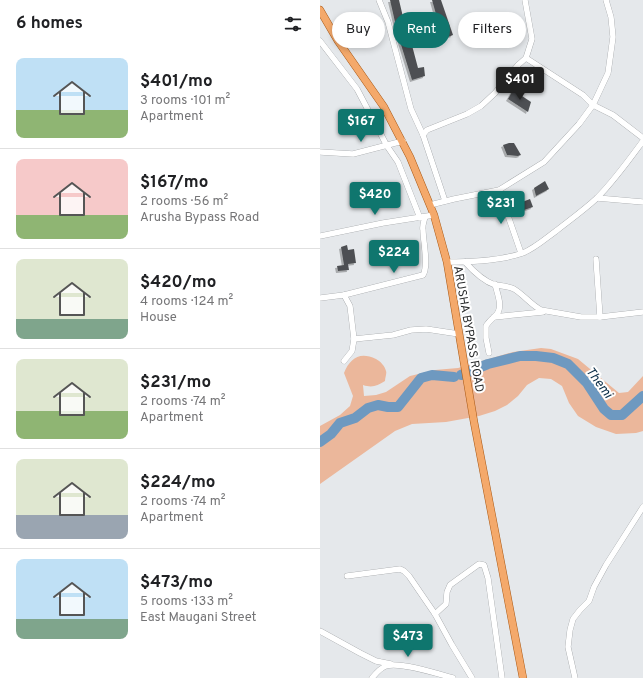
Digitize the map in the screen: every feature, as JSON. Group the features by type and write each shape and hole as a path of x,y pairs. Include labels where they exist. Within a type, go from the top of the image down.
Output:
{"main road":[{"name":"ARUSHA BYPASS ROAD","path":"320,10 338,41 384,107 403,141 434,215 447,262 474,422 522,678"}],"street":[{"path":"379,0 388,22 411,109 423,135 445,201"},
{"path":"423,135 428,130 467,114 481,106 495,93 518,65 526,58 532,39 525,0"},
{"path":"430,205 499,190 544,162 579,124 593,105 608,73 613,30 606,0"},
{"path":"320,41 357,89 387,146 398,162 422,217 426,266 425,273 423,275 344,295 320,298"},
{"path":"447,262 465,262 501,258 531,249 577,215 597,198 628,161 643,140 613,115 593,105 583,95 526,58"},
{"path":"320,152 353,154 403,141"},
{"path":"499,190 521,253"},
{"path":"597,198 643,202"},
{"path":"320,236 383,223 434,215"},
{"path":"596,259 600,317"},
{"path":"465,262 483,279 513,289 536,308 581,316 600,317 643,312"},
{"path":"489,352 486,338 486,326 499,310 500,304 495,284"},
{"path":"344,295 350,306 354,340 352,351 344,362"},
{"path":"494,317 547,311"},
{"path":"354,340 426,328 459,334"},
{"path":"576,678 568,647 573,619 589,601 594,587 606,565 643,507"},
{"path":"435,614 446,604 447,592 450,585 479,564 484,565 489,586 502,678"},
{"path":"347,576 400,569 404,571 435,614 472,678"},
{"path":"320,631 376,660 453,678"},
{"path":"372,678 381,668 391,664"}],"shaded area":[{"path":"541,348 551,349 578,359 619,393 628,392 643,376 643,431 636,433 616,434 596,427 578,416 569,403 562,386 551,379 539,378 527,385 518,396 507,405 495,411 479,416 446,422 412,424 395,431 320,484 320,426 340,415 350,406 353,396 344,373 349,363 356,357 365,356 376,359 381,362 386,372 385,381 382,383 372,386 363,385 364,396 386,392 410,376 435,370 458,368 513,352"}],"building":[{"path":"390,0 399,0 402,12 393,13"},
{"path":"432,0 441,0 445,12 435,12"},
{"path":"450,26 453,35 450,36"},
{"path":"402,48 413,48 418,68 424,67 425,76 412,80"},
{"path":"513,90 531,102 528,112 508,99"},
{"path":"514,143 521,155 507,155 503,145"},
{"path":"545,181 549,189 536,196 534,188"},
{"path":"530,199 533,207 518,212 517,204"},
{"path":"347,245 348,250 354,249 356,263 348,264 349,270 338,271 337,266 344,265 341,247"}],"waterway":[{"name":"Themi","path":"461,375 488,364 520,356 536,356 553,358 568,364 587,383 604,409 611,415 622,415 643,396"},
{"name":"Themi","path":"320,442 331,434 340,423 355,418 368,408 378,405 398,407 421,378 432,375 454,377"}]}
